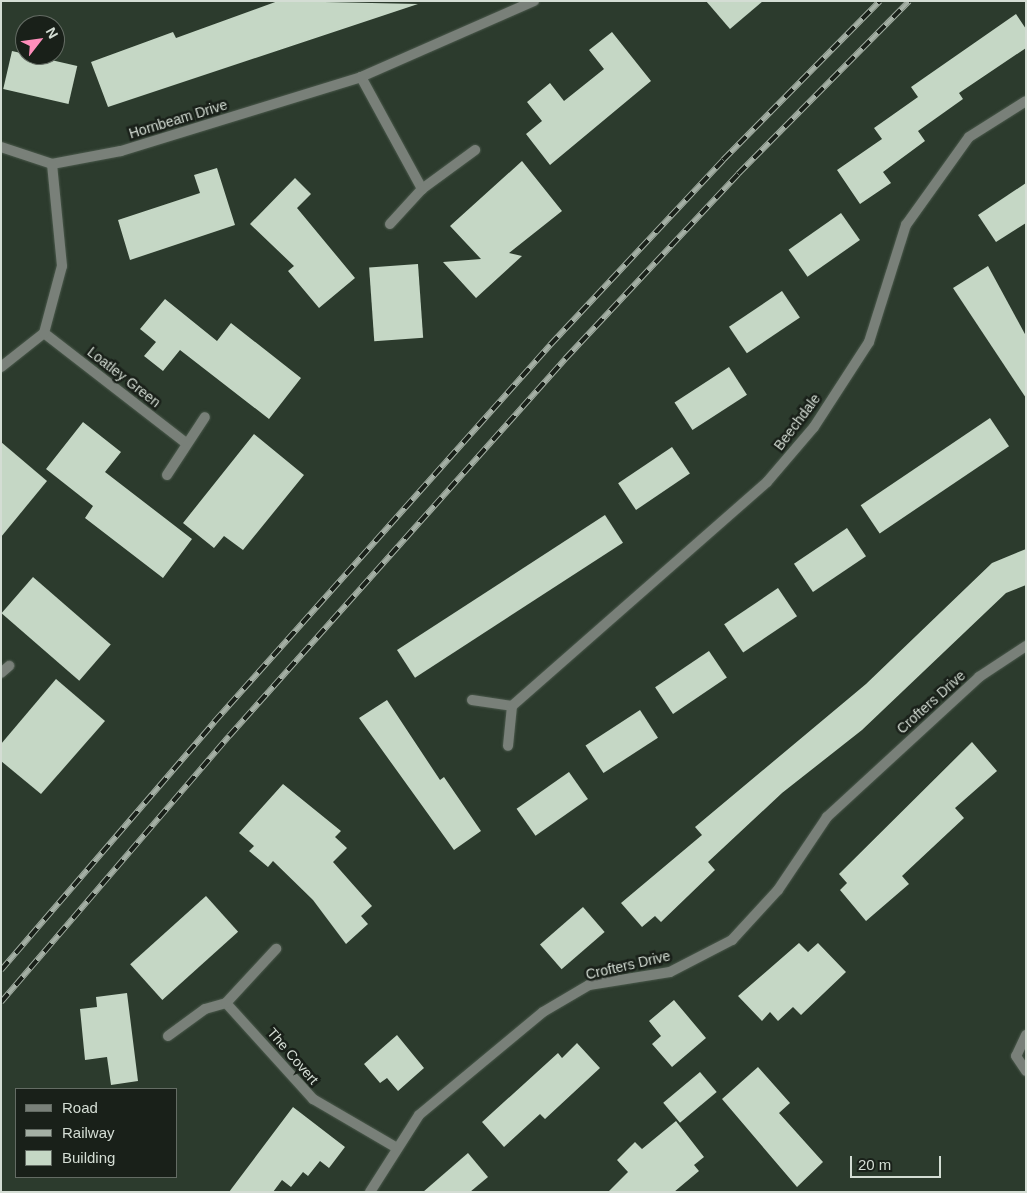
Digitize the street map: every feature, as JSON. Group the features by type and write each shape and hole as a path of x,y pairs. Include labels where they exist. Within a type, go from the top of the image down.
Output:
{"street":[{"name":"Hornbeam Drive","path":"1,147 52,164 121,150 361,77 534,1"},
{"path":"361,77 422,189"},
{"name":"Beechdale","path":"512,706 767,482 814,427 869,342 906,225 969,137 1026,101"},
{"path":"390,224 422,189 475,150"},
{"path":"1,367 44,333 62,266 52,164"},
{"name":"Loatley Green","path":"44,333 186,443"},
{"path":"166,474 205,417"},
{"name":"Crofters Drive","path":"370,1192 419,1115 543,1012 589,985 670,972 732,940 778,890 827,817 979,677 1026,646"},
{"path":"472,700 512,706 508,746"},
{"path":"168,1036 205,1009 226,1003 276,949"},
{"name":"The Covert","path":"226,1003 313,1099 397,1148"},
{"path":"1026,1036 1016,1056 1026,1071"}],"building":[{"path":"278,1 418,4 108,107 91,62 173,32 176,38"},
{"path":"706,1 763,1 730,29"},
{"path":"1016,14 1026,29 1026,48 959,93 963,99 918,131 925,141 883,172 891,183 860,204 837,170 882,139 874,128 918,97 911,87"},
{"path":"612,32 651,81 550,165 526,134 542,121 527,102 550,83 564,101 604,69 589,50"},
{"path":"12,51 15,52 15,65 65,65 65,63 77,66 69,104 3,89"},
{"path":"522,161 562,211 509,253 522,256 476,298 443,262 481,259 450,226"},
{"path":"217,168 235,225 130,260 118,220 200,193 194,175"},
{"path":"295,178 311,194 297,208 355,278 319,308 288,271 294,266 250,224"},
{"path":"1026,183 1026,223 996,242 978,215"},
{"path":"841,213 860,240 808,277 789,250"},
{"path":"418,264 423,338 374,341 369,267"},
{"path":"988,266 1026,336 1026,398 953,288"},
{"path":"782,291 800,318 747,353 729,327"},
{"path":"165,299 217,341 231,323 301,378 269,419 180,350 163,371 144,356 156,342 140,329"},
{"path":"729,367 747,395 692,430 674,402"},
{"path":"990,418 1009,446 880,533 861,505"},
{"path":"83,422 121,452 105,472 192,539 163,578 85,518 93,506 46,469"},
{"path":"254,434 304,475 243,550 224,536 214,548 183,523"},
{"path":"1,442 47,481 1,537"},
{"path":"672,447 690,474 636,510 618,483"},
{"path":"605,515 623,543 415,678 397,650"},
{"path":"847,528 866,556 813,592 794,564"},
{"path":"1026,549 1026,585 1006,593 862,730 782,793 708,862 715,870 661,922 655,916 642,927 621,903 702,835 695,827 866,684 992,563"},
{"path":"33,577 111,645 79,681 2,613"},
{"path":"778,588 797,616 743,653 724,624"},
{"path":"709,651 727,678 673,714 655,687"},
{"path":"56,679 105,721 41,794 1,761 1,744"},
{"path":"387,700 440,780 444,777 481,831 454,850 359,718"},
{"path":"640,710 658,738 603,773 585,745"},
{"path":"972,742 997,771 955,808 964,818 902,876 909,884 866,921 840,890 847,883 839,874"},
{"path":"569,772 588,799 536,836 517,809"},
{"path":"283,784 341,831 335,837 347,848 333,862 372,906 361,916 368,924 346,944 313,900 273,861 268,867 249,851 254,846 239,833"},
{"path":"206,896 238,932 162,1000 130,964"},
{"path":"583,907 605,932 562,969 540,944"},
{"path":"799,943 808,952 818,943 846,972 801,1015 793,1007 778,1021 770,1012 762,1021 738,996"},
{"path":"127,993 138,1081 111,1085 107,1057 85,1060 80,1009 97,1007 96,997"},
{"path":"674,1000 706,1038 672,1067 652,1044 661,1036 649,1021"},
{"path":"397,1035 424,1068 398,1091 387,1078 380,1083 364,1064"},
{"path":"577,1043 600,1068 545,1119 540,1114 504,1147 482,1122 558,1053 562,1058"},
{"path":"758,1067 790,1103 779,1113 823,1162 797,1187 722,1099"},
{"path":"700,1072 717,1092 680,1123 663,1103"},
{"path":"293,1107 345,1147 329,1168 320,1161 308,1176 303,1172 291,1187 282,1180 273,1192 229,1192"},
{"path":"676,1121 704,1157 694,1165 699,1171 674,1192 608,1192 628,1172 617,1160 635,1142 642,1149"},
{"path":"468,1153 488,1177 470,1192 423,1192"}],"railway":[{"path":"1,970 214,722 550,345 723,160 880,1"},
{"path":"1,1002 229,736 565,359 738,174 909,1"}]}
